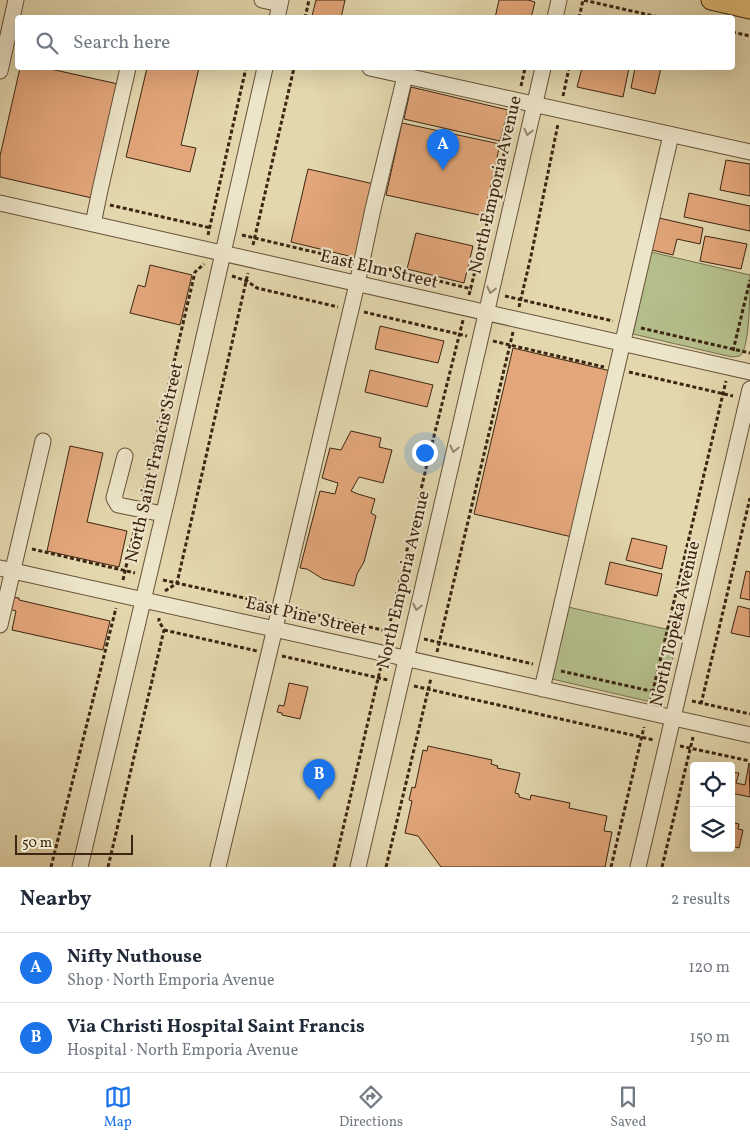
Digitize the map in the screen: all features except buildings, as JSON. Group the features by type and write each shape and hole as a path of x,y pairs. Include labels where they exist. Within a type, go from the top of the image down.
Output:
{"main road":[{"path":"711,0 750,9"}],"street":[{"path":"0,71 16,0"},
{"path":"262,0 279,7"},
{"path":"555,15 559,0"},
{"path":"93,224 128,70"},
{"name":"North Saint Francis Street","path":"80,867 266,70"},
{"path":"379,70 750,152"},
{"name":"North Emporia Avenue","path":"358,867 542,70"},
{"path":"218,867 405,76"},
{"path":"542,689 672,135"},
{"name":"East Elm Street","path":"0,203 750,372"},
{"name":"North Topeka Avenue","path":"640,866 749,394"},
{"path":"0,625 6,569 18,546 43,441"},
{"path":"124,456 114,498 118,505 163,514"},
{"name":"East Pine Street","path":"6,569 750,735"}],"path":[{"path":"306,15 310,0"},
{"path":"580,15 583,0 650,15"},
{"path":"735,33 750,36"},
{"path":"51,867 140,510 195,272 204,264 210,228 246,70"},
{"path":"108,867 164,630 159,621 163,592 176,583 247,281 254,238 294,70"},
{"path":"334,867 427,464 524,70"},
{"path":"386,867 531,256 569,70"},
{"path":"97,202 750,352"},
{"path":"611,867 750,280"},
{"path":"247,281 257,288 723,394 749,394"},
{"path":"662,867 750,498"},
{"path":"18,546 750,714"},
{"path":"164,630 750,761"}],"green space":[{"path":"651,252 750,275 748,331 740,356 732,357 633,334"},
{"path":"568,607 679,632 664,694 659,700 651,702 552,679"}],"place":[{"name":"Nifty Nuthouse","path":"443,170"},
{"name":"Via Christi Hospital Saint Francis","path":"319,800"}]}
